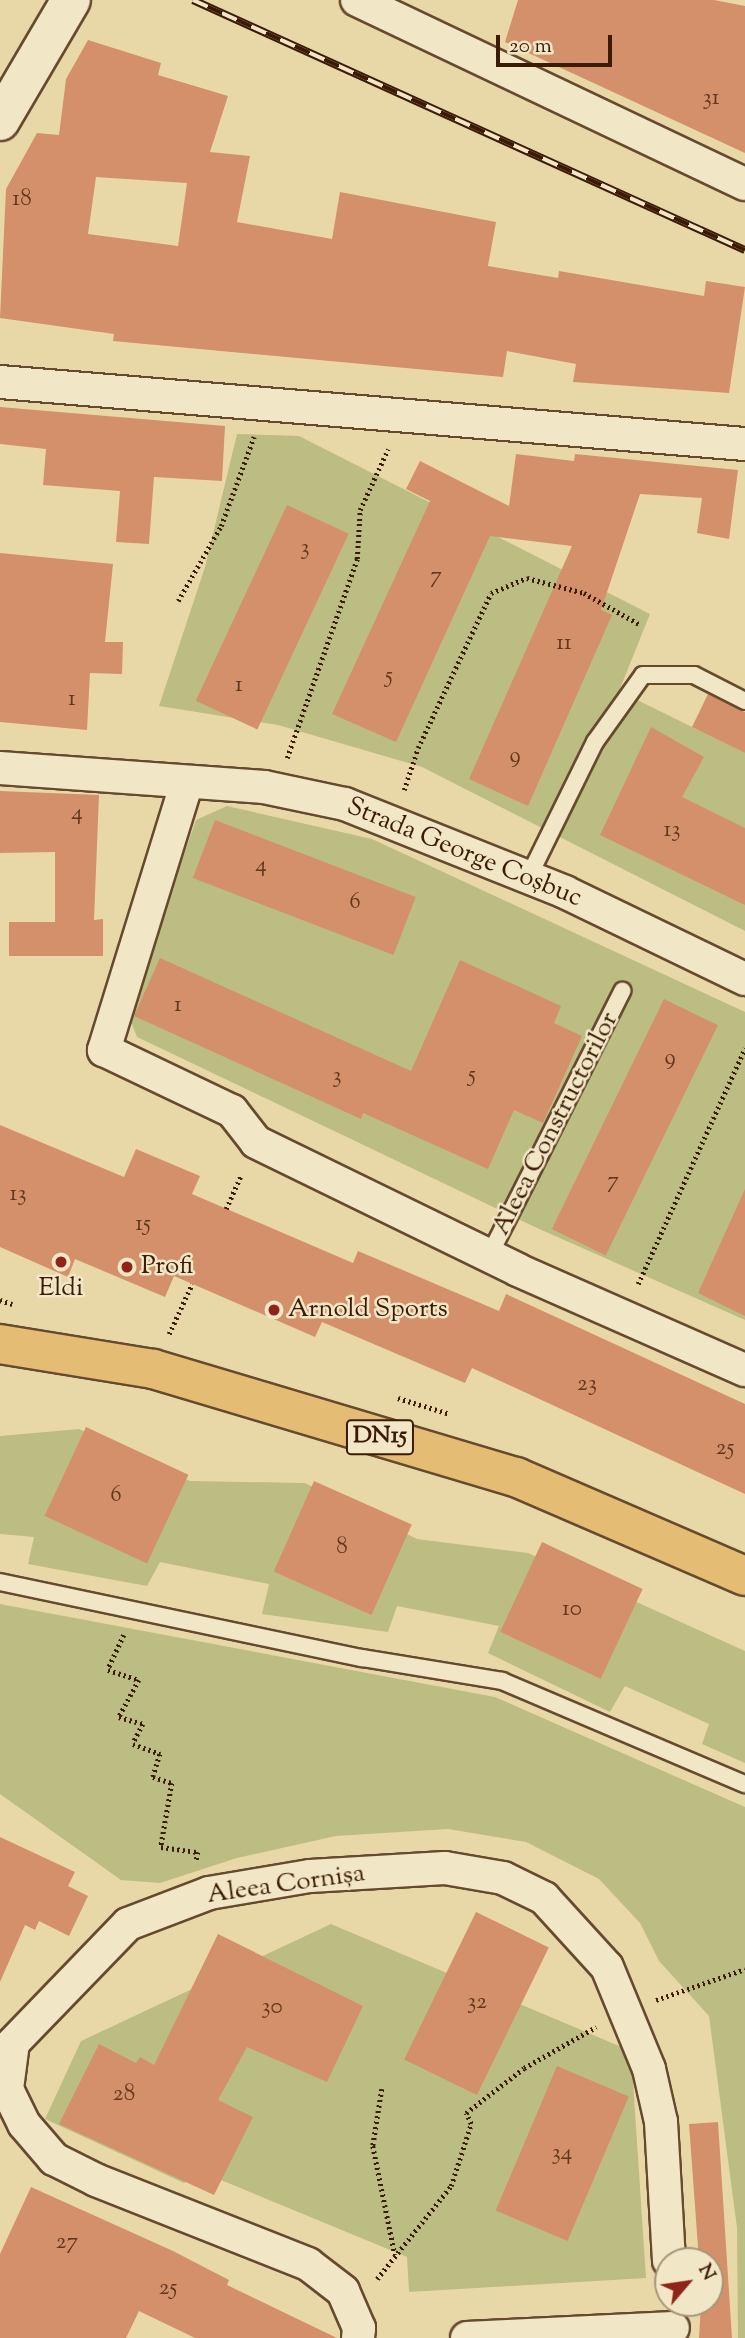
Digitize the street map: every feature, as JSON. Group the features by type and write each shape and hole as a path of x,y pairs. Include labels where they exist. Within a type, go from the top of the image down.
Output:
{"main road":[{"name":"DN15","path":"0,1344 153,1369 516,1477 745,1576"}],"street":[{"path":"0,121 71,0"},
{"path":"357,0 745,184"},
{"path":"0,382 745,444"},
{"name":"Strada George Coșbuc","path":"0,768 264,787 345,804 529,876 745,979"},
{"name":"Aleea Constructorilor","path":"187,782 104,1050 232,1111 256,1142 489,1256 745,1370"},
{"name":"Aleea Cornișa","path":"358,2338 359,2328 343,2291 308,2264 54,2158 24,2124 7,2089 13,2043 40,2011 128,1924 187,1901 310,1876 445,1868 503,1878 544,1898 579,1932 607,1968 613,2017 649,2069 661,2122 668,2247"},
{"path":"467,2338 570,2335 673,2323"}],"lane":[{"path":"529,876 595,742 643,675 694,675 745,701"},
{"name":"Aleea Constructorilor","path":"489,1256 622,991"},
{"path":"0,1582 134,1612 502,1681 745,1784"}],"path":[{"path":"178,601 221,526 255,433"},
{"path":"284,769 357,559 360,510 391,442"},
{"path":"403,794 418,748 491,593 527,578 584,593 639,624"},
{"path":"636,1288 745,1048"},
{"path":"164,1344 192,1284"},
{"path":"134,1612 108,1670 139,1680 119,1717 143,1724 133,1744 160,1754 152,1777 172,1783 161,1847 198,1852 187,1901"},
{"path":"377,2279 451,2186 471,2124 466,2113 524,2068 613,2017 745,1969"},
{"path":"382,2089 373,2146 395,2256"}],"green space":[{"path":"237,434 299,436 650,614 619,691 745,753 745,931 422,767 278,725 159,706 205,567"},
{"path":"227,806 372,839 745,1012 745,1320 537,1228 137,1037 128,1014 196,820"},
{"path":"79,1429 190,1481 305,1483 417,1539 528,1553 745,1651 745,1763 702,1744 709,1724 625,1686 610,1712 488,1653 499,1626 397,1606 388,1632 262,1614 269,1584 160,1562 147,1586 28,1564 34,1537 0,1534 0,1436"},
{"path":"0,1604 495,1697 745,1807 745,2338 738,2338 737,2228 709,2016 659,1961 640,1923 599,1879 526,1842 448,1829 336,1836 237,1858 160,1883 121,1880 0,1794"},
{"path":"331,1924 631,2051 646,2278 409,2292 407,2257 204,2173 184,2183 45,2119 81,2041"}],"building":[{"path":"518,0 714,0 745,6 745,153 505,42"},
{"path":"88,40 161,63 158,75 228,96 210,152 250,156 237,222 332,239 340,192 496,222 488,266 558,278 559,271 704,296 706,281 745,287 729,393 573,382 576,364 507,351 503,377 113,341 114,334 0,318 6,189 37,133 59,135 66,79","holes":["96,177 187,183 178,246 88,234"]},
{"path":"0,407 225,426 222,481 154,477 149,544 116,542 120,491 43,485 46,449 0,444"},
{"path":"516,454 574,461 575,454 738,470 729,539 697,533 702,498 640,494 601,610 612,615 528,806 469,779 572,546 490,536 396,742 332,714 430,501 406,489 420,461 509,506"},
{"path":"287,505 349,534 257,730 196,701"},
{"path":"0,553 113,564 105,642 123,642 122,674 90,673 87,730 0,722"},
{"path":"708,694 745,712 745,753 692,727"},
{"path":"651,727 704,757 682,797 745,828 745,905 600,835"},
{"path":"0,791 99,795 94,920 103,919 103,956 9,956 9,922 55,922 55,852 0,853"},
{"path":"215,820 416,897 394,955 193,878"},
{"path":"160,958 411,1071 460,960 561,1006 554,1023 582,1036 543,1123 514,1110 488,1169 363,1113 361,1119 134,1016"},
{"path":"664,999 718,1025 606,1255 552,1229"},
{"path":"0,1125 124,1177 136,1149 200,1176 192,1194 353,1263 358,1251 499,1311 506,1294 745,1404 745,1494 472,1368 465,1383 322,1322 315,1337 174,1276 165,1297 75,1259 68,1277 0,1247"},
{"path":"745,1189 745,1316 698,1293"},
{"path":"86,1427 188,1475 147,1564 45,1516"},
{"path":"314,1481 412,1525 371,1615 274,1571"},
{"path":"542,1542 643,1589 601,1679 500,1632"},
{"path":"0,1837 75,1872 68,1886 88,1896 69,1936 39,1921 35,1930 25,1925 0,1982"},
{"path":"476,1912 549,1948 477,2095 404,2059"},
{"path":"218,1934 363,2006 327,2082 247,2047 218,2100 253,2117 214,2195 59,2124 99,2044 136,2063 140,2057 154,2065"},
{"path":"557,2066 629,2096 567,2241 496,2211"},
{"path":"718,2122 732,2338 699,2338 700,2317 724,2317 724,2247 698,2247 689,2124"},
{"path":"31,2187 173,2251 229,2280 227,2285 337,2338 195,2338 139,2311 126,2338 0,2338 0,2254"}],"railway":[{"path":"193,0 745,250"}],"place":[{"name":"Eldi","path":"61,1262"},
{"name":"Profi","path":"127,1267"},
{"name":"Arnold Sports","path":"274,1310"}]}
